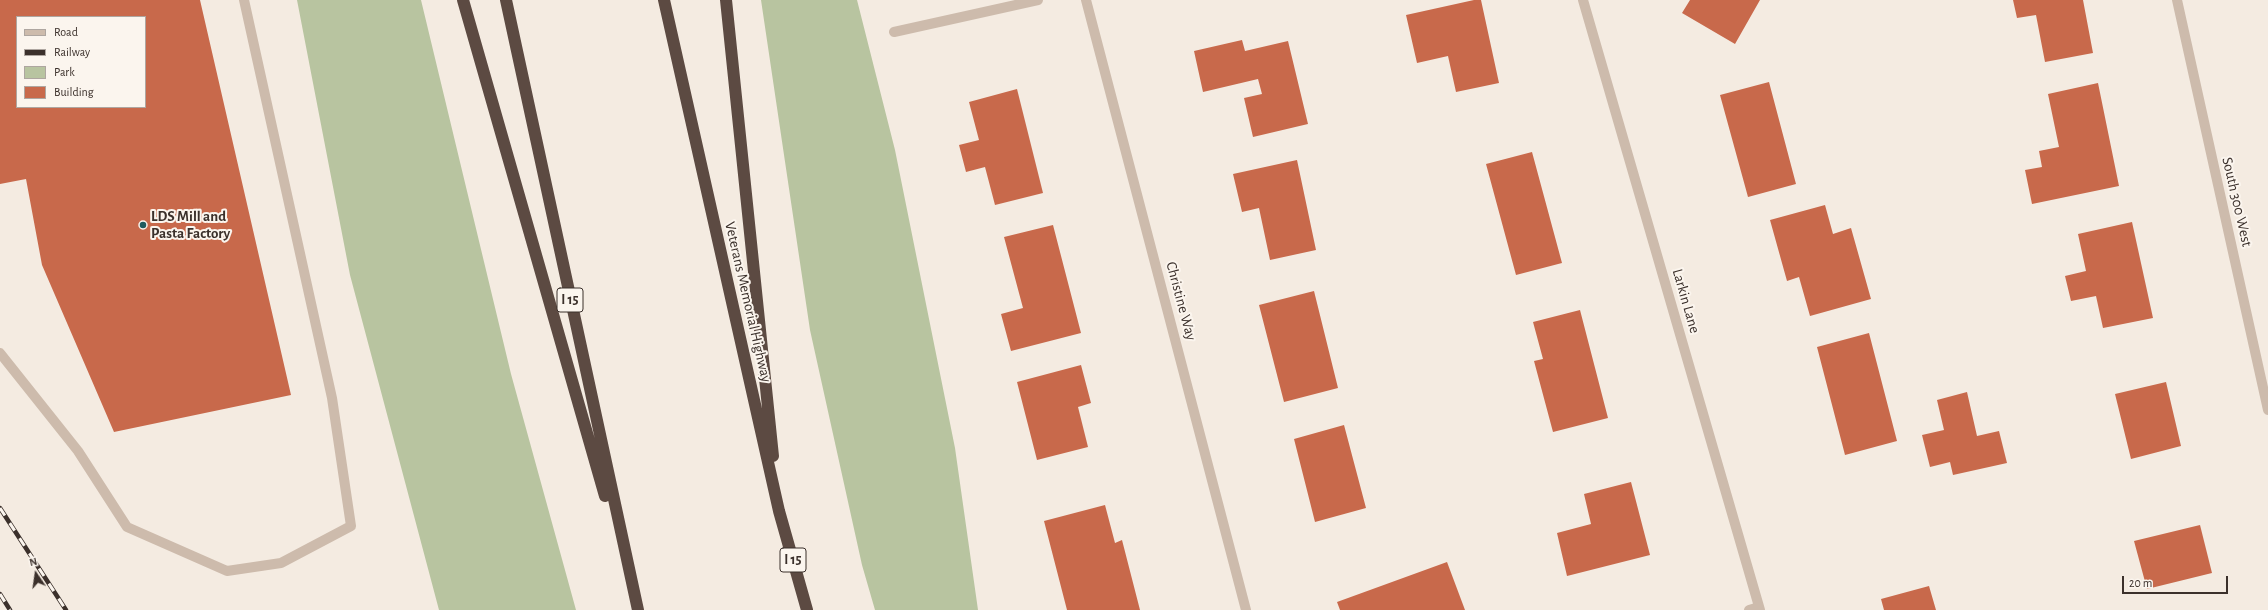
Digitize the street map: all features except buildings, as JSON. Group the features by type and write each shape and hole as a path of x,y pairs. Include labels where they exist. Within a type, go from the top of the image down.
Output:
{"highway":[{"path":"463,0 636,605"},
{"name":"I 15","path":"506,0 636,605"},
{"name":"Veterans Memorial Highway","path":"664,0 779,511 807,610"},
{"path":"726,0 779,511"}],"street":[{"path":"0,353 78,451 127,527 227,571 281,563 351,526 332,398 244,0"},
{"path":"894,32 1038,0"},
{"name":"Christine Way","path":"1086,0 1246,610"},
{"name":"Larkin Lane","path":"1582,0 1760,608"},
{"name":"South 300 West","path":"2177,0 2268,410"},
{"path":"1749,610 1760,608"}],"green space":[{"path":"297,0 421,0 511,374 576,610 439,610 350,275"},
{"path":"761,0 857,0 895,150 955,448 978,610 875,610 862,565 810,330"}],"railway":[{"path":"0,508 66,610"},
{"path":"0,594 10,610"}],"place":[{"name":"LDS Mill and Pasta Factory","path":"143,225"}]}
